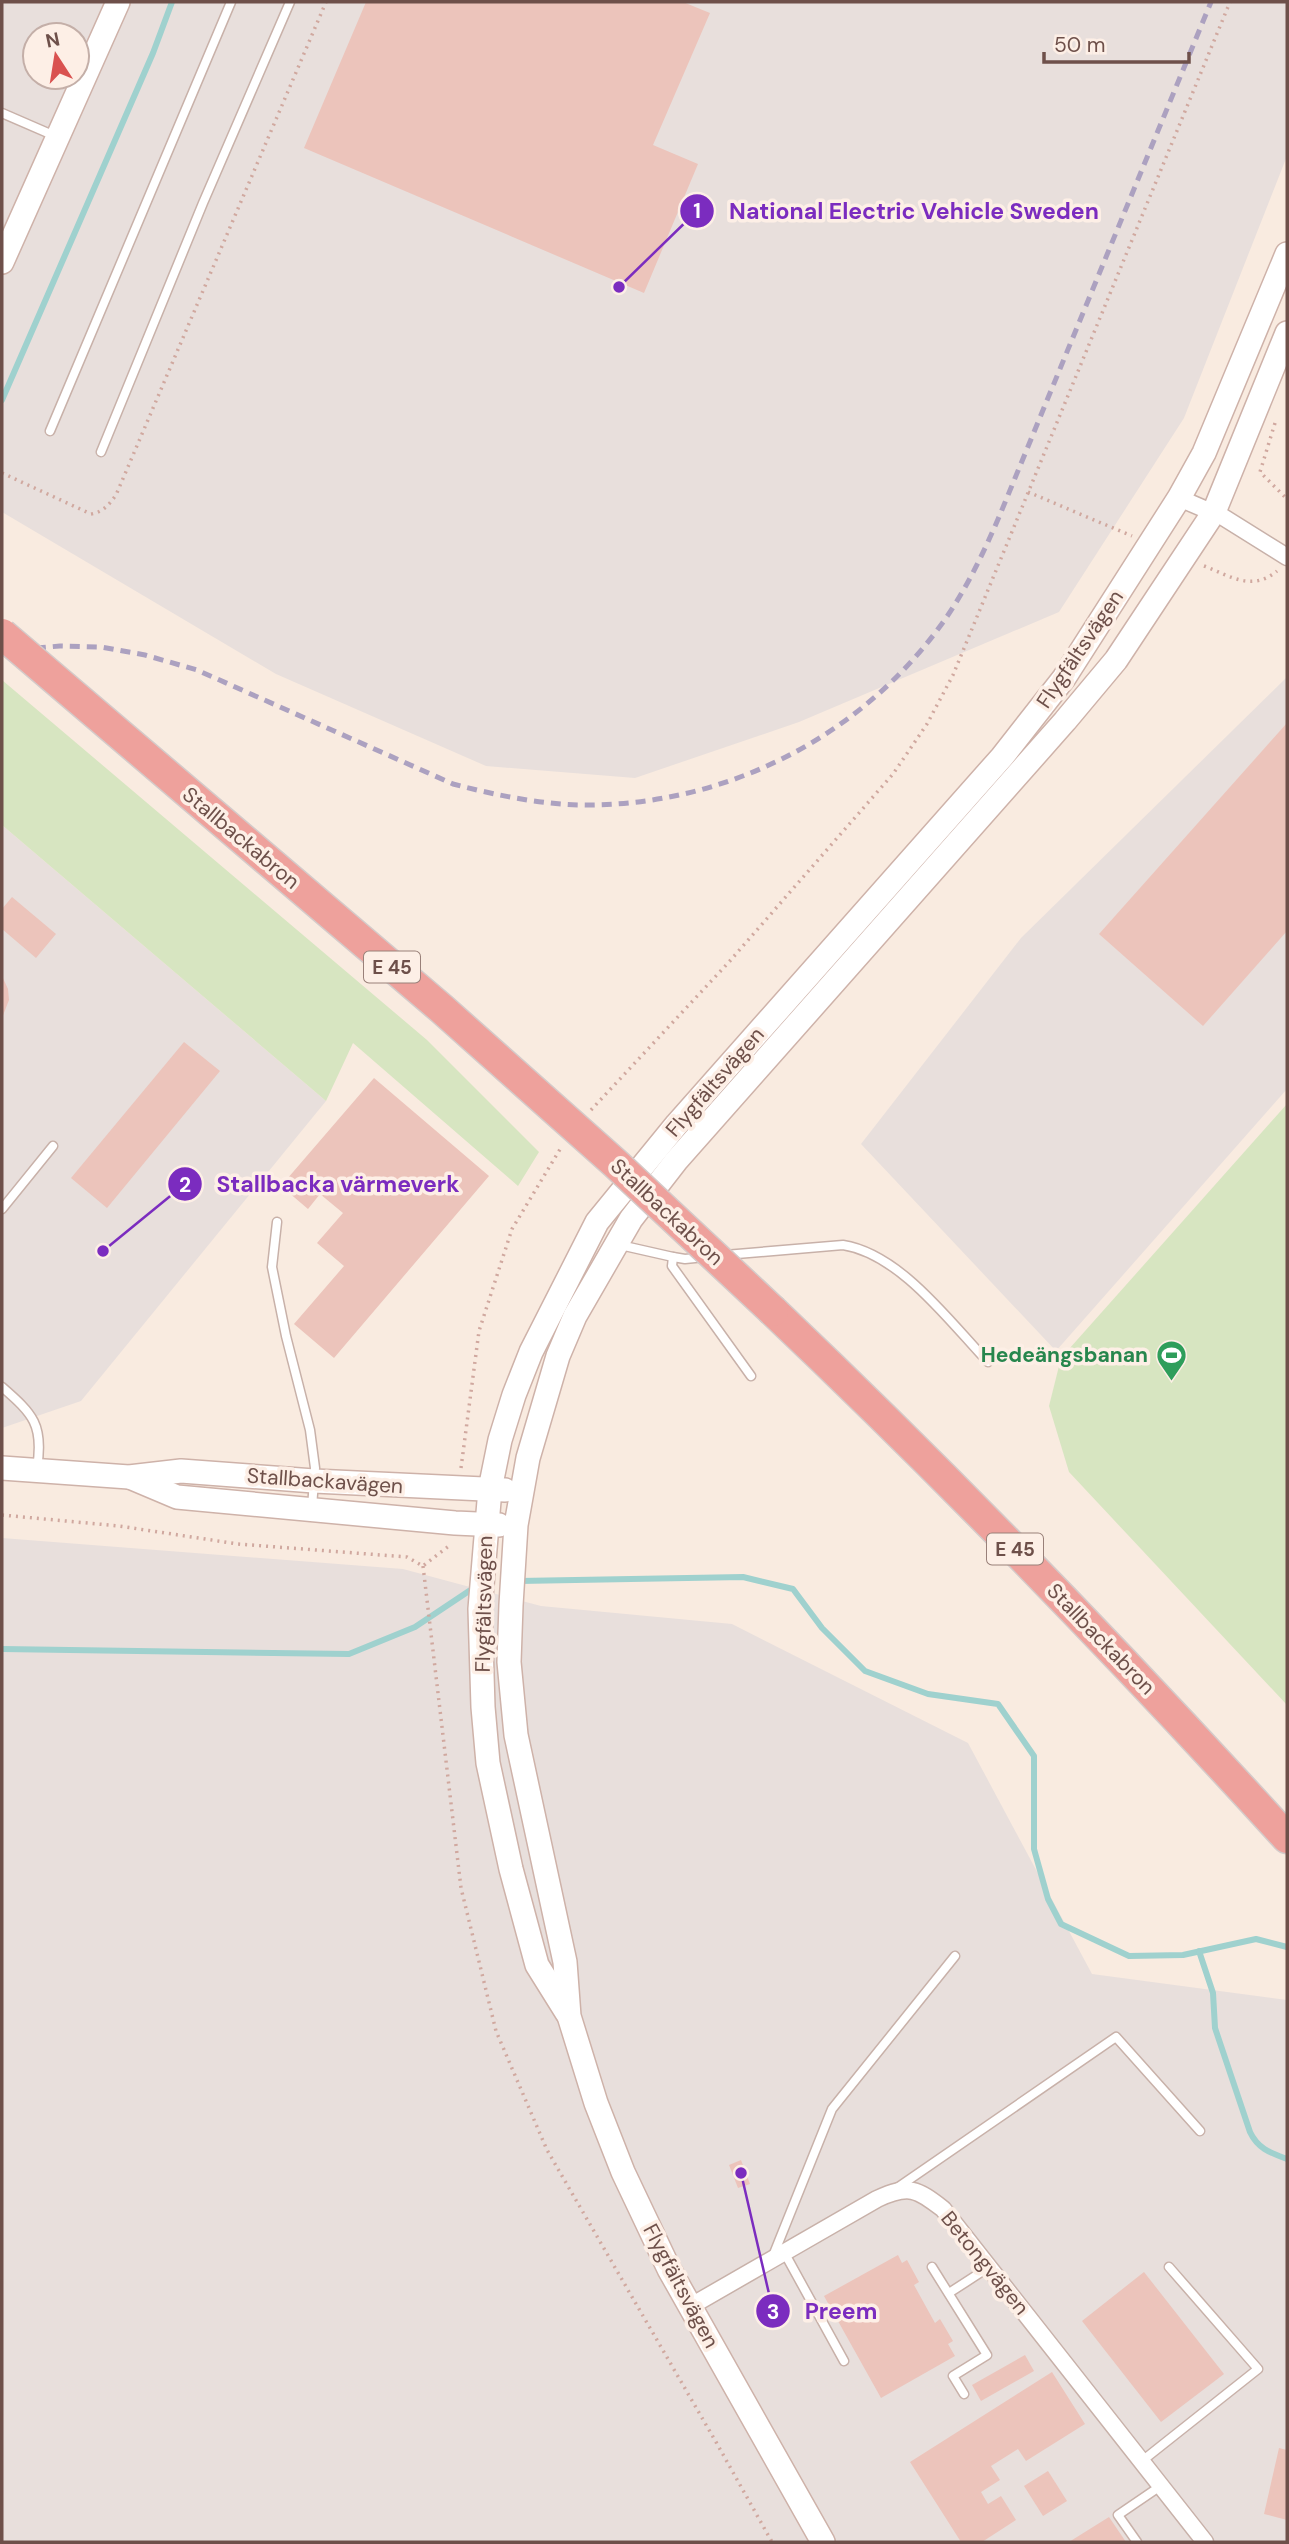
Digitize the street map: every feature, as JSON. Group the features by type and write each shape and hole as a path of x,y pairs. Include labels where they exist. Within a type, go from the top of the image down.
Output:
{"highway":[{"name":"Stallbackabron","path":"2,634 452,1018 616,1164 773,1311 1008,1542 1287,1838"}],"street":[{"path":"2,262 118,2"},
{"name":"Flygfältsvägen","path":"569,2016 537,1965 491,1777 483,1707 480,1609 490,1489 500,1440 531,1352 597,1222 677,1124 1010,747 1064,678 1179,498 1204,453 1287,254"},
{"name":"Flygfältsvägen","path":"823,2542 669,2269 623,2172 596,2103 569,2016 565,1962 516,1735 509,1662 515,1535 528,1458 558,1356 575,1316 631,1219 677,1161 1116,660 1214,512 1287,333"},
{"path":"1179,498 1214,512 1287,557"},
{"name":"Stallbackavägen","path":"2,1468 129,1477 181,1471 522,1492"},
{"name":"Stallbackavägen","path":"129,1477 177,1497 486,1525 515,1535"},
{"name":"Betongvägen","path":"891,2192 912,2189 943,2209 1205,2542"},
{"path":"691,2306 891,2192"}],"lane":[{"path":"50,431 232,2"},
{"path":"101,452 290,2"},
{"path":"2,113 58,137"},
{"path":"2,1209 53,1146"},
{"path":"277,1222 272,1267 285,1336 310,1430 314,1481 312,1510"},
{"path":"618,1244 685,1259 843,1245 860,1248 877,1255 911,1282 988,1362"},
{"path":"673,1257 672,1266 751,1376"},
{"path":"2,1387 34,1417 40,1448 36,1471"},
{"path":"844,2361 778,2256 832,2109 955,1956"},
{"path":"891,2192 1116,2036 1200,2131"},
{"path":"932,2267 987,2355 953,2376 964,2394"},
{"path":"949,2294 989,2267"},
{"path":"1142,2460 1258,2369 1169,2267"},
{"path":"1137,2542 1118,2515 1162,2486"}],"path":[{"path":"2,473 91,514 102,511 116,495 326,2"},
{"path":"584,1118 729,962 884,785 927,724 953,675 1230,2"},
{"path":"1278,412 1260,472 1287,499"},
{"path":"459,1488 478,1331 512,1229 567,1139"},
{"path":"2,1514 119,1526 238,1544 407,1557 423,1566"},
{"path":"423,1566 452,1544 455,1523"},
{"path":"423,1566 461,1888 496,2031 547,2150 772,2542"}],"shaded area":[{"path":"2,2 1287,2 1287,156 1184,418 1059,612 799,722 635,778 486,766 276,674 2,512"},
{"path":"1287,677 1287,1089 1056,1351 861,1144 1021,938"},
{"path":"2,825 326,1101 81,1401 2,1428"},
{"path":"2,1538 403,1569 541,1606 732,1624 968,1743 1092,1974 1287,2000 1287,2542 2,2542"}],"green space":[{"path":"2,680 427,1040 539,1152 518,1186 353,1043 326,1101 2,825"},
{"name":"Hedeängsbanan","path":"1287,1104 1287,1705 1069,1472 1049,1406 1061,1358"}],"building":[{"path":"366,2 683,2 710,13 653,145 698,164 644,293 304,148"},
{"path":"1287,723 1287,931 1203,1026 1099,934"},
{"path":"12,897 56,934 36,958 2,929 2,909"},
{"path":"2,976 8,989 9,1000 2,1018"},
{"path":"184,1042 220,1071 107,1208 71,1178"},
{"path":"374,1078 489,1176 334,1358 294,1324 344,1266 317,1243 343,1213 320,1194 308,1209 281,1186"},
{"path":"741,2160 750,2184 738,2188 729,2165"},
{"path":"898,2255 902,2263 907,2260 919,2282 914,2285 935,2323 940,2319 953,2341 948,2344 955,2356 881,2398 824,2296"},
{"path":"1144,2272 1224,2374 1161,2422 1082,2321"},
{"path":"1025,2355 1034,2371 981,2401 972,2385"},
{"path":"1052,2372 1085,2424 1026,2461 1018,2449 991,2466 1000,2480 981,2492 988,2504 1001,2496 1016,2520 982,2542 961,2542 910,2462"},
{"path":"1279,2448 1287,2450 1287,2520 1264,2514"},
{"path":"1048,2471 1067,2501 1043,2516 1024,2486"},
{"path":"1109,2517 1126,2542 1069,2542"}],"waterway":[{"path":"2,400 153,53 172,2"},
{"path":"519,1581 743,1577 793,1589 822,1628 865,1671 928,1694 998,1704 1034,1756 1034,1849 1048,1899 1061,1924 1129,1956 1183,1955 1256,1939 1287,1947"},
{"path":"2,1649 349,1654 415,1627 469,1591 477,1589"},
{"path":"1199,1951 1213,1993 1215,2028 1250,2132 1261,2146 1287,2159"}],"railway":[{"path":"2,651 60,646 101,647 145,655 197,670 453,784 542,802 595,805 646,801 696,791 744,776 789,755 832,730 872,699 909,664 941,625 966,586 999,517 1211,2"}],"place":[{"name":"National Electric Vehicle Sweden","path":"619,287"},
{"name":"Stallbacka värmeverk","path":"103,1251"},
{"name":"Hedeängsbanan","path":"1171,1382"},
{"name":"Preem","path":"741,2173"}]}
